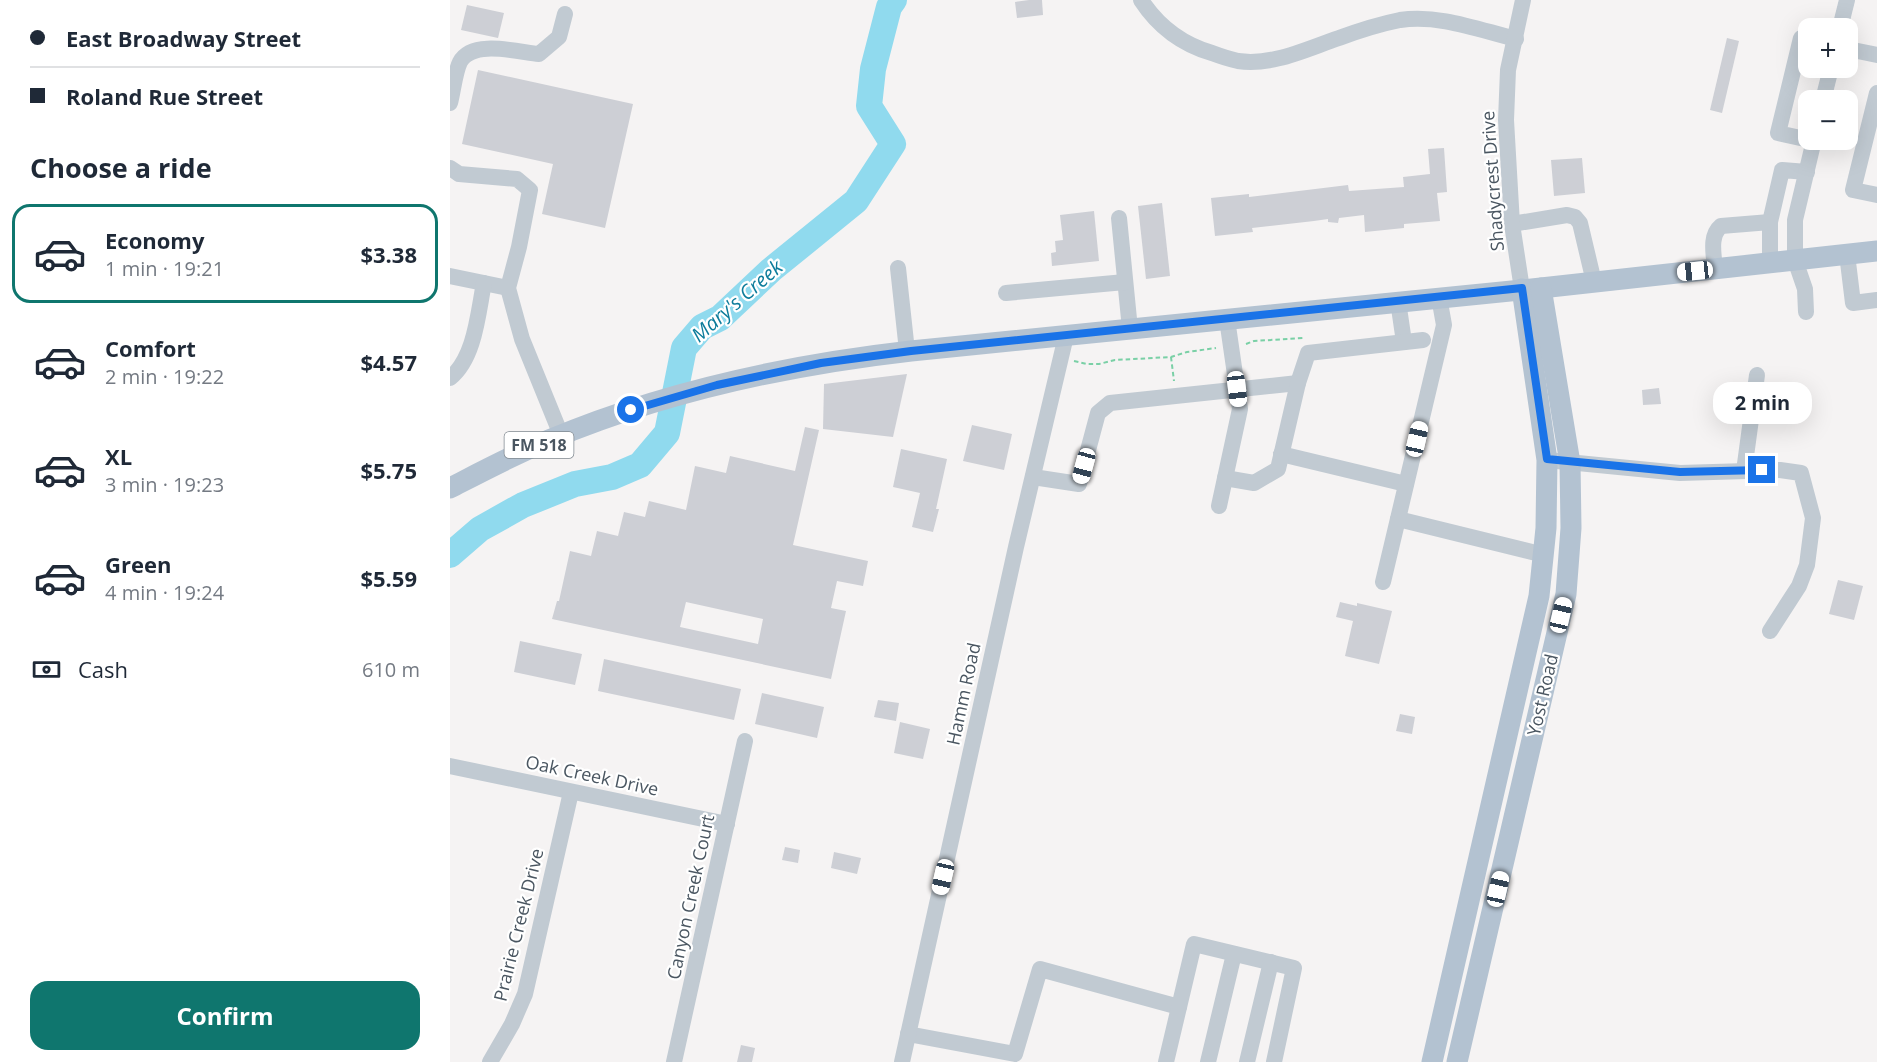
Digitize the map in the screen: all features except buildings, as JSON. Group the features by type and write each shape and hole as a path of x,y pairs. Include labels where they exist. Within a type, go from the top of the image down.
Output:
{"main road":[{"name":"FM 518","path":"450,488 561,435 631,410 717,385 821,363 907,351 1594,282 1877,251"},
{"name":"Yost Road","path":"1432,1062 1539,596 1546,528 1547,459 1531,288"},
{"name":"Yost Road","path":"1457,1062 1566,594 1571,528 1570,463 1531,288"},
{"path":"1544,555 1569,560"},
{"path":"1501,767 1525,773"},
{"path":"1441,1024 1465,1030"}],"street":[{"path":"1141,0 1146,9 1169,33 1194,48 1239,61 1271,61 1401,20 1434,19 1516,39"},
{"name":"Shadycrest Drive","path":"1523,0 1508,70 1506,120 1512,224 1531,288"},
{"path":"1842,18 1847,0"},
{"path":"450,103 460,62 473,50 491,48 538,54 560,37 565,14"},
{"path":"1798,50 1778,133 1798,137"},
{"path":"1858,51 1877,55"},
{"path":"1877,93 1853,190 1877,195"},
{"path":"1806,312 1805,288 1795,260 1796,220 1812,150"},
{"path":"450,168 459,174 517,179 530,190 508,288 522,339 561,435"},
{"path":"1770,263 1772,214 1782,170 1807,172"},
{"path":"1715,268 1713,242 1716,230 1720,226 1772,214 1798,211"},
{"path":"1512,224 1568,215 1575,217 1580,223 1594,282"},
{"path":"1119,218 1130,329"},
{"path":"1847,254 1853,303 1877,300"},
{"path":"898,268 907,351"},
{"path":"450,276 508,288"},
{"path":"1006,293 1125,282"},
{"path":"450,378 457,373 473,341 484,283"},
{"path":"1383,582 1444,325 1439,297"},
{"path":"1398,301 1404,342"},
{"path":"1219,506 1239,409 1227,319"},
{"name":"Hamm Road","path":"902,1062 1066,336"},
{"path":"1225,478 1254,483 1278,468 1298,383 1308,352 1423,340"},
{"path":"1743,471 1757,375"},
{"path":"1033,477 1079,484 1098,412 1110,403 1298,383"},
{"path":"1281,454 1406,484"},
{"path":"1547,459 1680,472 1780,470 1801,473 1813,518 1807,565 1799,586 1770,631"},
{"path":"1398,519 1544,555"},
{"name":"Canyon Creek Court","path":"674,1062 745,741"},
{"name":"Oak Creek Drive","path":"450,766 727,824"},
{"name":"Prairie Creek Drive","path":"490,1062 512,1024 525,994 571,792"},
{"path":"1166,1062 1194,944 1294,968 1274,1062"},
{"path":"1208,1062 1234,954"},
{"path":"1247,1062 1271,962"},
{"path":"908,1034 971,1054 1014,1058 1040,969 1179,1006"}],"path":[{"path":"1061,359 1099,364 1115,360 1172,357 1206,348 1231,347 1254,341 1312,337"},
{"path":"1172,357 1176,396"}],"waterway":[{"name":"Mary's Creek","path":"450,555 480,529 523,505 575,484 612,477 640,465 667,433 684,348 702,327 720,318 771,270 856,201 893,144 869,106 873,69 889,7 894,0"}],"route":[{"path":"631,410 717,385 821,363 911,351 1522,288 1547,459 1680,472 1762,470"}]}
